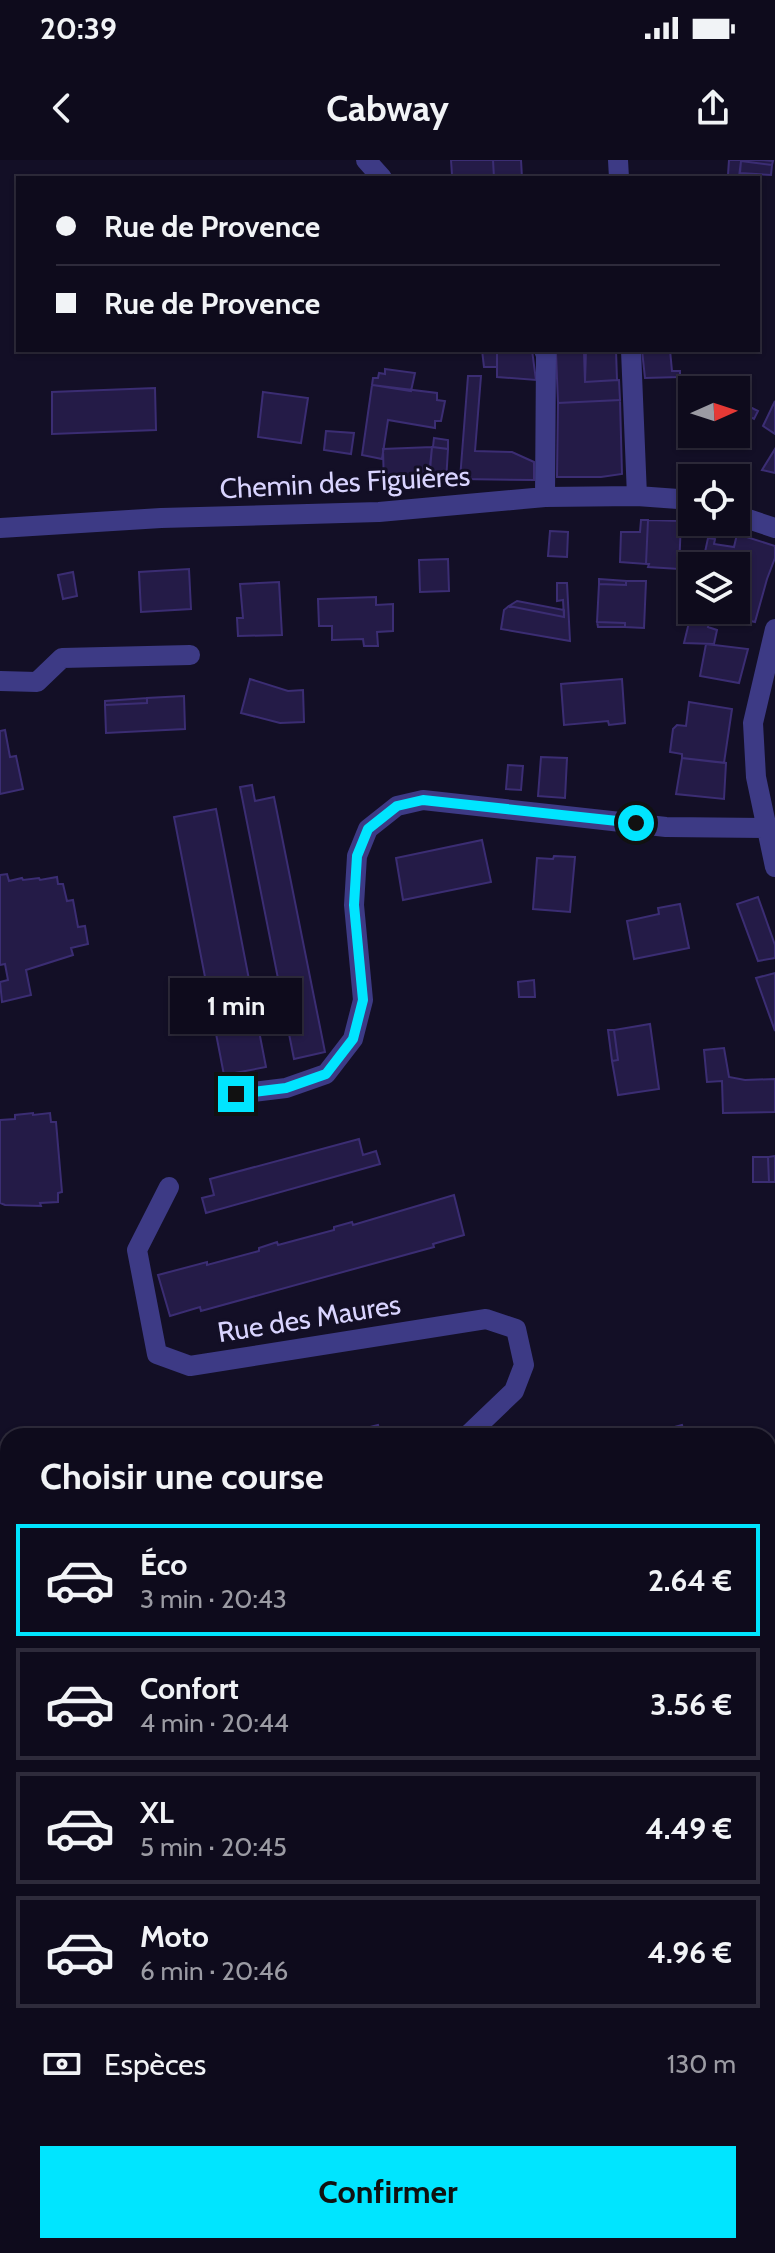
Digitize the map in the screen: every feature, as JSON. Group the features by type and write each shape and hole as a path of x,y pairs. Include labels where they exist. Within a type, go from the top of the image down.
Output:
{"street":[{"path":"366,160 380,176"},
{"path":"545,352 545,497"},
{"path":"631,352 637,496"},
{"name":"Chemin des Figuières","path":"0,528 161,518 379,512 545,497 678,499"},
{"path":"750,520 775,528"},
{"path":"775,629 753,723 756,777 775,867"},
{"path":"0,681 37,682 62,658 190,655"},
{"path":"753,723 775,727"},
{"path":"236,1094 286,1088 326,1074 353,1039 363,1000 354,905 357,856 368,829 397,806 423,800 666,827 766,828"},
{"name":"Rue des Maures","path":"169,1187 137,1250 157,1354 190,1366 486,1319 516,1329 524,1365 514,1391 475,1428"}],"building":[{"path":"451,160 493,160 494,176 446,176 452,175"},
{"path":"493,160 521,160 522,176 494,176"},
{"path":"729,160 773,161 772,165 741,161 739,176 728,175"},
{"path":"741,161 772,165 771,175 740,173"},
{"path":"482,352 497,352 497,367 484,367"},
{"path":"497,352 532,352 536,380 497,377"},
{"path":"584,352 585,382 619,380 620,400 558,403 556,353"},
{"path":"586,352 616,352 617,380 585,382"},
{"path":"642,352 670,352 672,371 680,371 678,377 645,378"},
{"path":"385,369 415,373 411,391 372,385 373,378 378,378 379,373 385,374"},
{"path":"468,376 481,376 475,451 512,452 534,462 534,480 460,479"},
{"path":"372,385 437,393 437,400 445,401 441,421 435,421 435,428 388,420 382,459 362,455"},
{"path":"155,388 156,430 52,434 52,392"},
{"path":"263,392 308,398 301,443 258,437"},
{"path":"620,400 622,474 557,477 558,403"},
{"path":"775,401 775,434 763,426"},
{"path":"750,407 758,411 754,419 750,417"},
{"path":"326,431 354,433 351,454 324,450"},
{"path":"434,438 448,440 448,449 433,447"},
{"path":"432,447 448,449 446,482 429,482"},
{"path":"432,447 428,485 384,487 383,449"},
{"path":"775,449 775,473 762,470"},
{"path":"641,520 648,520 646,564 620,562 621,532 640,532"},
{"path":"648,520 678,521 678,569 648,567 649,564 646,564"},
{"path":"550,531 568,532 567,557 548,556"},
{"path":"737,536 775,546 775,558 755,622 750,621 750,552 705,552 708,538 715,539 714,544 734,547"},
{"path":"448,559 449,591 420,592 419,560"},
{"path":"189,569 191,609 141,612 139,572"},
{"path":"73,572 77,596 63,599 58,575"},
{"path":"599,579 626,581 626,585 599,584"},
{"path":"626,581 646,581 644,628 625,627 625,623 597,622 599,584 626,585"},
{"path":"279,582 282,635 238,636 237,618 243,618 240,584"},
{"path":"557,583 567,583 570,641 501,629 504,610 509,606 564,617 563,600 557,601"},
{"path":"376,597 376,605 393,604 393,631 377,632 378,646 364,646 363,639 332,640 332,626 319,626 318,599"},
{"path":"517,601 564,610 564,617 509,606"},
{"path":"597,622 625,623 625,627 598,627"},
{"path":"689,624 709,624 708,627 717,630 714,644 684,643"},
{"path":"706,644 748,649 739,683 700,676"},
{"path":"250,679 288,691 303,690 304,722 280,723 241,713"},
{"path":"622,679 625,723 609,725 608,721 564,725 561,684"},
{"path":"184,696 185,729 106,733 105,705 147,703 147,698"},
{"path":"147,698 147,703 105,705 105,701"},
{"path":"689,702 732,709 724,763 682,758 682,754 670,752 673,729 677,725 686,726"},
{"path":"5,730 10,757 16,756 23,789 0,794 0,731"},
{"path":"541,757 567,758 565,798 538,796"},
{"path":"682,758 726,763 724,799 676,794"},
{"path":"508,765 523,766 521,790 506,789"},
{"path":"252,785 255,801 274,797 325,1052 294,1059 240,787"},
{"path":"216,809 266,1067 224,1075 174,817"},
{"path":"482,840 491,882 403,900 396,858"},
{"path":"554,856 575,857 570,912 533,909 537,858 553,859"},
{"path":"7,874 9,881 57,877 58,884 63,884 67,901 73,900 78,927 85,926 88,944 71,948 73,955 26,970 31,995 2,1002 0,982 8,980 5,964 0,965 0,875"},
{"path":"758,897 775,945 775,958 758,961 737,904"},
{"path":"680,904 689,948 634,959 627,921 659,914 658,908"},
{"path":"775,973 775,1031 756,978"},
{"path":"534,980 535,997 519,997 518,982"},
{"path":"650,1024 659,1089 618,1095 612,1061 618,1060 614,1030"},
{"path":"608,1030 614,1030 618,1060 612,1061"},
{"path":"724,1048 729,1077 775,1079 775,1112 723,1113 722,1081 707,1082 704,1050"},
{"path":"50,1113 51,1122 56,1122 62,1192 58,1193 58,1202 40,1203 41,1206 5,1205 0,1203 0,1120"},
{"path":"359,1139 363,1155 376,1151 380,1164 206,1213 202,1198 214,1195 210,1179"},
{"path":"775,1156 775,1182 769,1182 768,1157"},
{"path":"753,1157 768,1157 769,1182 753,1182"},
{"path":"454,1195 464,1235 433,1244 434,1247 201,1311 200,1307 170,1316 158,1275 259,1251 259,1248 277,1242 278,1245"}],"route":[{"path":"236,1094 286,1088 326,1074 353,1039 363,1000 354,905 357,856 368,829 397,806 423,800 636,823"}]}
